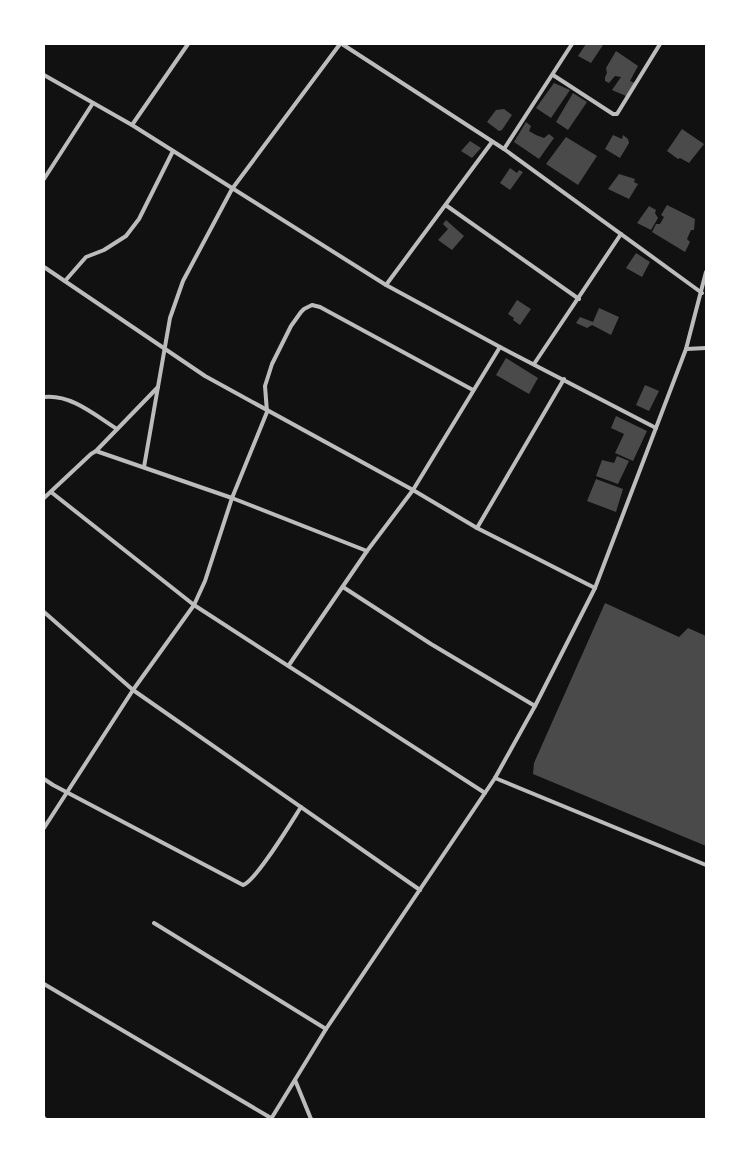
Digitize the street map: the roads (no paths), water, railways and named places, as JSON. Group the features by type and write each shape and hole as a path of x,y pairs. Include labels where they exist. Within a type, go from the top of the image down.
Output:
{"street":[{"path":"132,125 188,44"},
{"path":"144,467 170,318 183,281 232,189 341,44 504,149 702,293"},
{"path":"504,149 572,44"},
{"path":"553,75 613,114 617,114 660,44"},
{"path":"44,75 132,125 386,285 500,347 656,428"},
{"path":"44,179 93,103"},
{"path":"386,285 447,206 492,142"},
{"path":"66,281 86,257 104,250 126,236 139,219 173,151"},
{"path":"447,206 579,299"},
{"path":"534,364 579,299 621,234"},
{"path":"44,267 205,376 267,412 413,490 478,528 595,588"},
{"path":"44,984 271,1118 326,1029 495,778 535,706 595,588 686,349 702,293 706,272"},
{"path":"44,828 133,690 194,605 205,581 232,498 267,412 265,386 272,364 291,326 300,312 312,305 325,309 473,390"},
{"path":"289,665 367,551 413,490 500,347"},
{"path":"686,349 706,348"},
{"path":"478,528 564,379"},
{"path":"44,498 96,450 158,387"},
{"path":"44,397 55,395 76,402 117,429"},
{"path":"96,450 232,498 367,551"},
{"path":"51,492 194,605 485,793"},
{"path":"343,587 431,644 535,706"},
{"path":"44,612 133,690 420,890"},
{"path":"495,778 706,865"},
{"path":"44,779 243,885 250,881 262,866 301,806"},
{"path":"154,923 326,1029"},
{"path":"295,1080 311,1119"}]}
